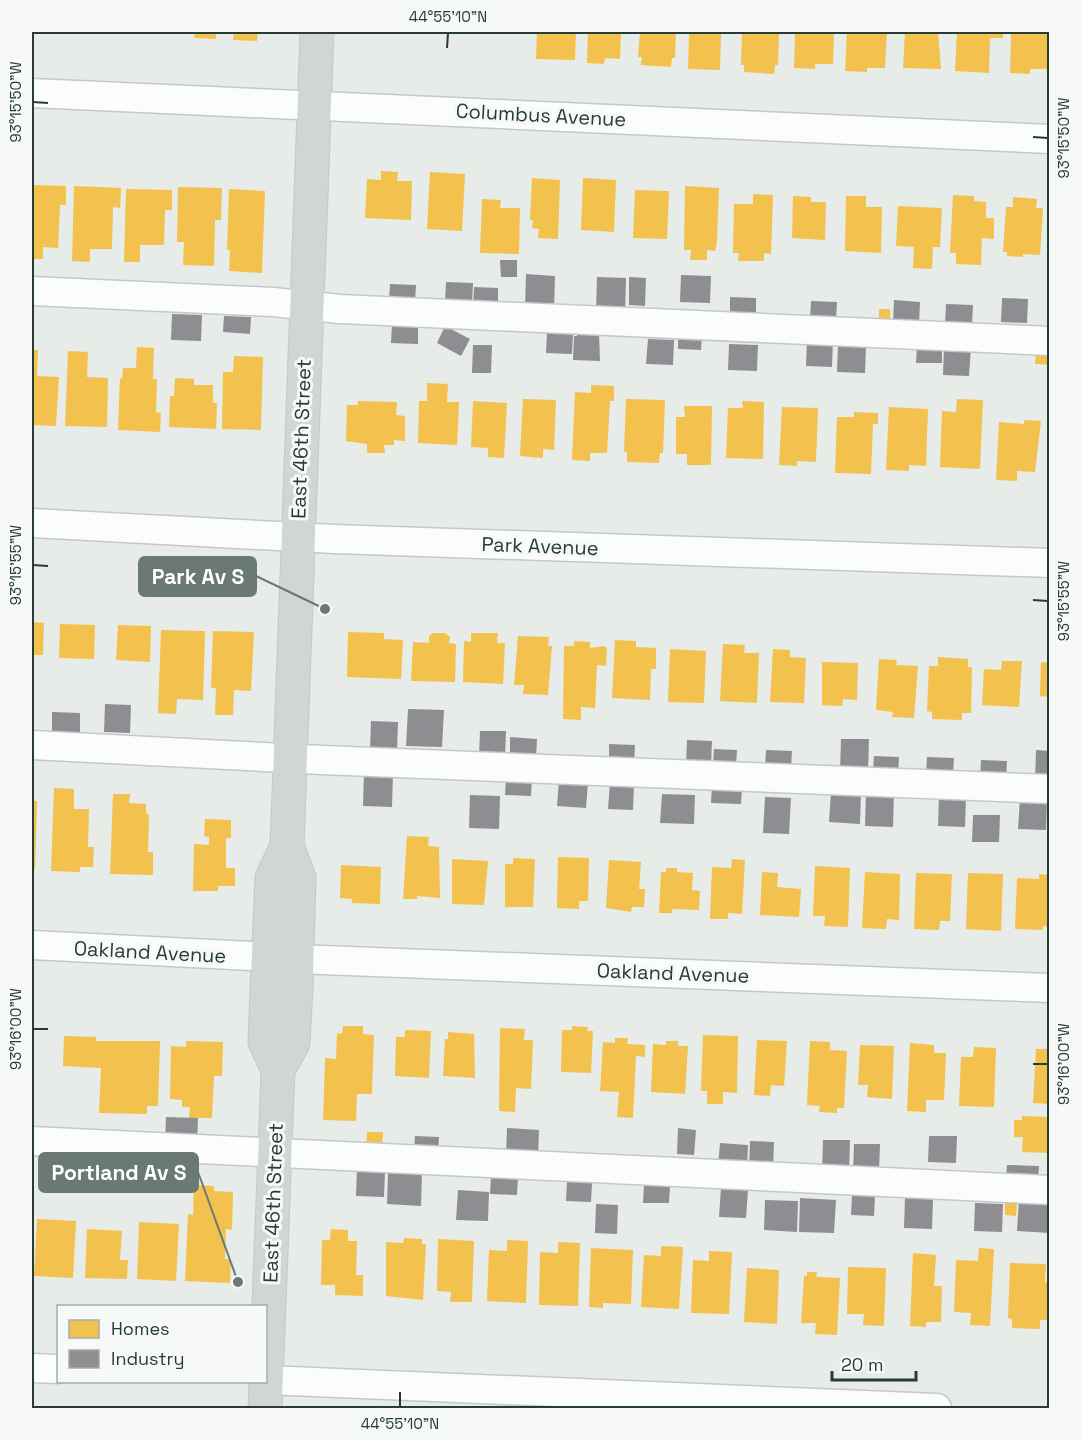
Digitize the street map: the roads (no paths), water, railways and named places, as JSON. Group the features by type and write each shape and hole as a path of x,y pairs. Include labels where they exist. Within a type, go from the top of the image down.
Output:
{"main road":[{"name":"East 46th Street","path":"267,1363 278,1070 293,1043 283,958 299,878 287,846 317,32"}],"street":[{"name":"Columbus Avenue","path":"32,93 1050,139"},
{"path":"32,291 273,302 307,307 1050,341"},
{"name":"Park Avenue","path":"32,524 298,537 1050,563"},
{"path":"32,745 290,758 1050,789"},
{"name":"Oakland Avenue","path":"32,945 283,958 1050,988"},
{"path":"32,1141 1050,1190"},
{"path":"32,1368 57,1369"},
{"path":"266,1389 937,1408"}],"place":[{"name":"Park Av S","path":"325,609"},
{"name":"Portland Av S","path":"238,1282"}]}
